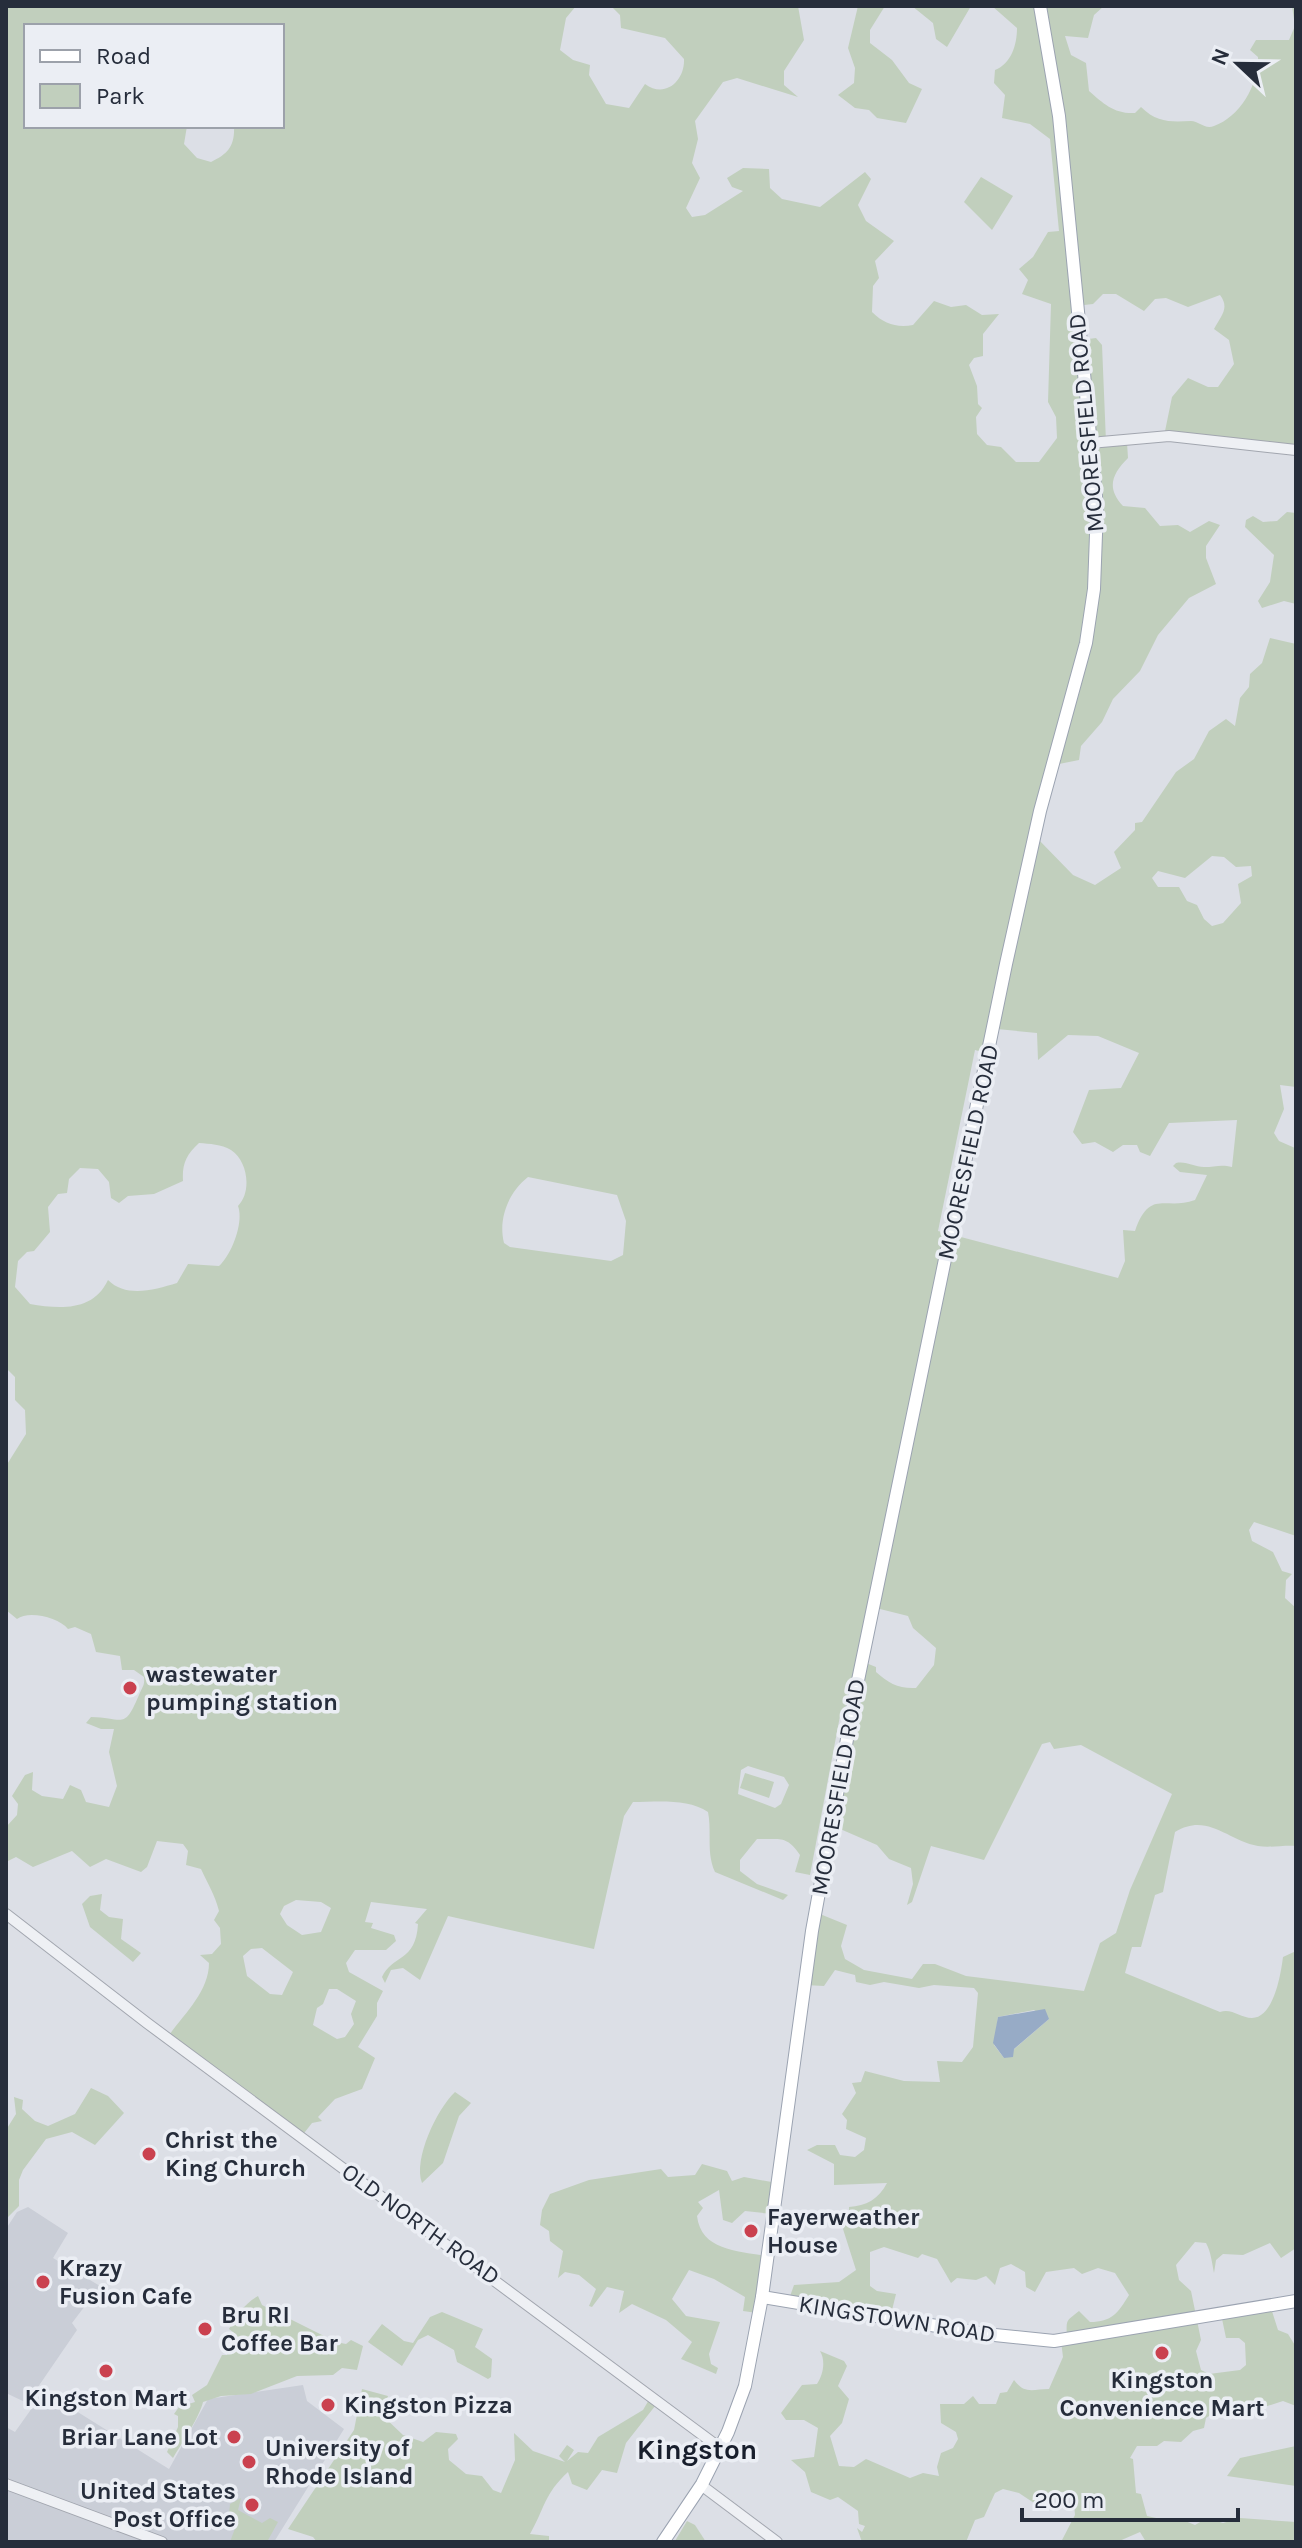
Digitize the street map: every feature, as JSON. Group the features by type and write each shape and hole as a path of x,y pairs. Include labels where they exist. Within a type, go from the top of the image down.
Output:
{"main road":[{"name":"MOORESFIELD ROAD","path":"762,2297 812,1931 856,1690 1006,964 1040,811 1086,643 1098,547 1059,116 1040,6"},
{"name":"KINGSTOWN ROAD","path":"762,2297 1011,2338 1054,2341 1296,2301"},
{"path":"663,2542 701,2485 720,2448 745,2386 762,2297"}],"street":[{"path":"1090,443 1169,436 1296,450"},
{"name":"OLD NORTH ROAD","path":"6,1914 720,2448"},
{"path":"6,2484 162,2542"},
{"path":"701,2485 777,2542"}],"shaded area":[{"path":"28,2207 68,2233 53,2258 100,2286 72,2323 77,2330 27,2403 6,2393 6,2229 17,2212"},
{"name":"University of Rhode Island","path":"303,2385 307,2401 344,2429 274,2542 6,2542 6,2427 15,2432 44,2391 169,2469 208,2399"}],"green space":[{"path":"6,6 576,6 566,18 560,50 573,60 590,65 589,75 606,104 629,108 645,84 660,90 677,81 684,59 665,38 621,28 620,15 611,6 798,6 804,40 784,71 784,85 798,97 737,78 723,82 695,121 698,139 692,163 700,178 686,208 692,217 705,215 743,191 732,187 727,178 743,168 769,169 770,188 782,199 820,207 865,172 871,179 858,205 866,221 894,241 875,261 879,278 873,286 872,312 881,320 902,326 913,325 934,301 951,307 966,305 982,315 999,314 983,334 983,356 974,358 969,365 977,386 978,404 982,408 976,417 977,434 987,445 1001,447 1016,462 1039,462 1057,438 1056,417 1048,402 1051,304 1022,294 1028,280 1019,269 1033,257 1048,232 1059,231 1050,139 1030,124 1002,118 1005,95 994,83 995,70 1012,53 1017,28 992,6 1104,6 1094,15 1088,38 1065,36 1071,55 1086,63 1089,91 1121,112 1135,113 1141,107 1159,119 1194,121 1211,127 1232,115 1246,98 1257,67 1258,57 1250,50 1256,40 1289,40 1295,26 1292,6 1296,6 1296,451 1164,436 1172,397 1188,378 1208,387 1218,387 1234,364 1229,340 1214,329 1224,308 1220,295 1188,307 1166,298 1155,299 1144,311 1116,294 1103,294 1093,304 1075,306 1081,340 1096,338 1102,345 1106,442 1127,443 1128,458 1115,475 1114,493 1123,506 1145,508 1160,526 1178,525 1190,532 1209,521 1220,525 1206,546 1206,558 1216,584 1189,598 1158,635 1140,671 1113,699 1102,722 1081,746 1079,760 1059,764 1038,839 1073,875 1095,885 1121,868 1114,852 1135,830 1135,823 1142,822 1176,772 1194,759 1209,731 1226,719 1235,726 1240,698 1249,687 1250,674 1262,663 1270,638 1296,644 1296,1087 1280,1085 1284,1109 1274,1133 1279,1141 1295,1148 1296,1153 1296,1536 1254,1522 1249,1530 1252,1541 1273,1552 1282,1571 1292,1574 1286,1580 1285,1598 1296,1608 1296,1846 1258,1846 1207,1826 1186,1827 1175,1832 1163,1892 1155,1895 1141,1947 1132,1947 1125,1973 1220,2012 1228,2011 1252,2018 1266,2011 1275,1994 1283,1957 1296,1951 1296,2248 1281,2258 1270,2243 1243,2255 1223,2254 1216,2260 1214,2273 1206,2243 1195,2242 1176,2265 1179,2280 1191,2291 1201,2340 1196,2351 1201,2370 1209,2374 1240,2370 1246,2365 1245,2343 1239,2338 1226,2338 1221,2314 1270,2305 1278,2330 1288,2334 1296,2347 1296,2406 1283,2401 1255,2410 1212,2414 1206,2418 1204,2428 1193,2431 1181,2442 1164,2441 1157,2446 1137,2446 1130,2458 1133,2459 1136,2493 1141,2494 1147,2516 1170,2521 1178,2518 1195,2525 1207,2518 1223,2523 1240,2518 1296,2522 1296,2542 1146,2542 1140,2532 1117,2542 1061,2542 1075,2515 1073,2492 1060,2492 1037,2505 1019,2493 1003,2489 995,2493 984,2517 975,2520 966,2542 862,2542 857,2528 862,2532 865,2526 859,2524 858,2511 838,2497 830,2500 811,2492 805,2472 791,2460 814,2457 818,2428 804,2420 786,2420 781,2413 802,2385 817,2384 823,2368 820,2351 844,2361 847,2366 838,2386 849,2399 842,2423 830,2436 839,2466 854,2467 866,2459 910,2478 923,2473 939,2476 937,2467 941,2453 953,2448 958,2439 956,2432 941,2423 940,2404 964,2404 973,2396 979,2404 996,2404 1000,2393 1007,2392 1014,2380 1026,2389 1049,2389 1063,2357 1061,2341 1067,2338 1069,2319 1079,2311 1090,2322 1109,2318 1129,2295 1115,2273 1098,2268 1082,2274 1074,2268 1046,2272 1035,2292 1026,2287 1025,2272 1011,2264 1000,2268 995,2285 986,2276 976,2280 957,2278 951,2283 937,2259 922,2254 918,2258 884,2247 870,2252 870,2286 877,2291 896,2294 891,2314 788,2302 794,2285 839,2282 856,2270 843,2229 849,2220 849,2207 871,2201 887,2183 834,2185 834,2164 807,2150 817,2145 835,2145 840,2155 855,2157 864,2150 866,2138 846,2129 847,2120 842,2114 856,2093 852,2083 861,2082 865,2071 904,2081 940,2082 937,2061 962,2062 973,2047 978,1993 974,1988 934,1985 919,1988 884,1982 870,1985 856,1982 855,1975 835,1970 824,1986 805,1985 815,1912 847,1925 841,1946 845,1959 864,1970 912,1979 923,1964 935,1964 966,1976 1084,1991 1100,1943 1116,1933 1130,1890 1172,1794 1081,1745 1054,1749 1050,1742 1042,1744 984,1860 931,1846 912,1902 907,1905 913,1884 911,1868 889,1859 877,1845 831,1825 848,1718 840,1716 810,1875 795,1872 800,1855 782,1840 757,1839 740,1860 740,1871 757,1884 788,1895 783,1900 715,1872 708,1812 691,1805 662,1801 633,1802 624,1816 594,1949 448,1916 420,1980 403,1968 391,1970 385,1983 382,1977 386,1970 413,1945 418,1924 415,1923 427,1909 371,1902 365,1922 373,1923 371,1928 394,1935 396,1941 386,1950 355,1950 346,1963 349,1972 383,1991 377,2003 377,2016 358,2047 375,2058 362,2089 335,2099 318,2117 322,2121 312,2123 301,2137 167,2038 205,1984 209,1963 200,1955 212,1954 221,1944 220,1928 214,1920 219,1911 215,1900 201,1869 186,1865 188,1851 183,1844 157,1841 147,1867 141,1872 106,1859 90,1867 72,1851 33,1867 16,1857 6,1862 6,1827 17,1815 18,1804 12,1796 25,1775 33,1772 32,1790 42,1796 63,1799 70,1785 81,1790 86,1802 109,1807 117,1786 109,1752 114,1729 101,1729 86,1723 91,1717 126,1718 144,1680 134,1670 122,1670 120,1656 96,1652 91,1634 75,1627 68,1629 44,1616 29,1615 17,1619 6,1610 6,1466 26,1434 25,1410 15,1400 15,1377 6,1368","holes":["1212,856 1224,857 1236,867 1251,866 1252,876 1238,884 1241,903 1223,923 1212,926 1204,919 1197,905 1187,901 1179,887 1158,887 1152,878 1158,871 1185,878","997,1029 1037,1033 1038,1060 1068,1035 1098,1036 1139,1053 1121,1088 1089,1090 1073,1132 1082,1144 1095,1142 1113,1152 1123,1145 1137,1145 1140,1152 1150,1156 1169,1123 1237,1120 1232,1167 1176,1163 1173,1166 1180,1172 1207,1175 1195,1200 1153,1205 1146,1210 1135,1231 1123,1230 1125,1261 1118,1278 938,1231 975,1050 993,1055","199,1143 231,1150 241,1161 246,1177 245,1193 238,1206 236,1238 219,1266 188,1264 177,1283 150,1290 123,1289 108,1280 94,1298 74,1306 30,1304 15,1287 18,1261 27,1252 34,1251 50,1232 48,1207 58,1194 67,1193 69,1179 80,1168 98,1169 109,1182 111,1198 119,1203 128,1196 154,1194 183,1181 186,1160","528,1177 617,1195 626,1221 623,1255 611,1261 510,1247 504,1243 502,1225 506,1207","872,1607 908,1616 913,1628 936,1648 934,1665 916,1688 889,1682 876,1672 876,1667 861,1661","748,1766 784,1777 789,1785 781,1804 775,1808 738,1794 741,1770","296,1900 321,1902 331,1908 321,1932 302,1935 287,1925 280,1914 284,1906","262,1948 293,1972 282,1995 270,1994 247,1976 243,1956 251,1949","329,1989 337,1989 356,2001 351,2014 354,2024 345,2037 337,2039 313,2025 317,2008 323,2004","1034,2010 1049,2019 1004,2058 994,2045 998,2017"]},
{"path":"858,6 885,6 870,30 870,43 892,60 909,83 922,89 906,123 877,118 869,110 855,108 838,95 854,83 855,68 848,48"},
{"path":"912,6 971,6 947,47 936,39 933,23"},
{"path":"981,177 1013,196 992,230 964,202"},
{"path":"1287,512 1296,513 1296,604 1284,601 1262,608 1258,601 1270,582 1274,555 1245,527 1246,520 1253,516 1263,522 1277,521"},
{"path":"745,1773 774,1782 769,1798 740,1788"},
{"path":"102,1894 100,1910 109,1917 123,1919 121,1939 141,1953 133,1962 90,1927 82,1904 90,1896"},
{"path":"91,2088 108,2096 124,2113 95,2145 72,2132 46,2139 23,2170 19,2180 19,2206 6,2219 6,2130 16,2114 14,2097 23,2100 22,2109 35,2121 48,2126 75,2114"},
{"path":"455,2092 471,2103 459,2116 443,2163 422,2183 421,2161 428,2135"},
{"path":"702,2164 727,2171 732,2181 744,2177 777,2183 772,2214 745,2211 732,2223 723,2220 719,2190 698,2202 703,2208 697,2216 700,2228 713,2243 766,2256 757,2313 743,2311 745,2297 714,2279 689,2270 672,2299 686,2316 720,2322 709,2354 711,2364 718,2368 716,2374 681,2359 692,2342 666,2320 632,2304 619,2313 624,2291 607,2287 592,2307 589,2306 596,2289 579,2275 565,2272 558,2278 563,2251 550,2241 549,2231 540,2225 542,2210 550,2194 589,2180 661,2169 668,2177 695,2175"},
{"path":"258,2296 262,2305 336,2342 346,2344 351,2340 363,2346 357,2370 342,2368 333,2375 297,2376 251,2394 221,2396 203,2402 173,2458 167,2452 178,2427 178,2416 174,2414 179,2407 195,2402 192,2395 207,2385 222,2355 227,2355 237,2335 229,2329 245,2306"},
{"path":"442,2312 483,2329 475,2347 492,2359 491,2377 488,2379 457,2362 454,2350 428,2335 418,2340 402,2366 368,2342 382,2324 404,2341 413,2343 430,2317"},
{"path":"362,2389 388,2396 382,2415 403,2435 423,2442 436,2432 456,2434 458,2439 448,2449 449,2460 466,2474 482,2476 493,2490 501,2493 515,2460 514,2433 533,2451 565,2462 559,2456 567,2445 574,2450 567,2461 578,2452 588,2453 598,2437 643,2410 650,2398 659,2401 626,2443 617,2473 602,2470 587,2490 572,2484 568,2472 554,2487 530,2534 549,2536 549,2542 317,2542 313,2537 288,2529 354,2430"},
{"path":"1296,2446 1296,2486 1227,2476 1240,2458"},
{"path":"241,2498 238,2510 262,2523 270,2518 278,2522 267,2542 230,2542 238,2520 229,2514 230,2504"},
{"path":"687,2521 695,2525 706,2542 675,2541"}],"water":[{"path":"1045,2009 1049,2019 1014,2049 1013,2057 1004,2058 993,2043 998,2017"}],"place":[{"name":"wastewater pumping station","path":"130,1688"},
{"name":"Christ the King Church","path":"149,2154"},
{"name":"Fayerweather House","path":"751,2231"},
{"name":"Krazy Fusion Cafe","path":"43,2282"},
{"name":"Bru RI Coffee Bar","path":"205,2329"},
{"name":"Kingston Convenience Mart","path":"1162,2353"},
{"name":"Kingston Mart","path":"106,2371"},
{"name":"Kingston Pizza","path":"328,2405"},
{"name":"Briar Lane Lot","path":"234,2437"},
{"name":"University of Rhode Island","path":"249,2462"},
{"name":"United States Post Office","path":"252,2505"}],"district":[{"name":"Kingston","path":"697,2449"}]}
